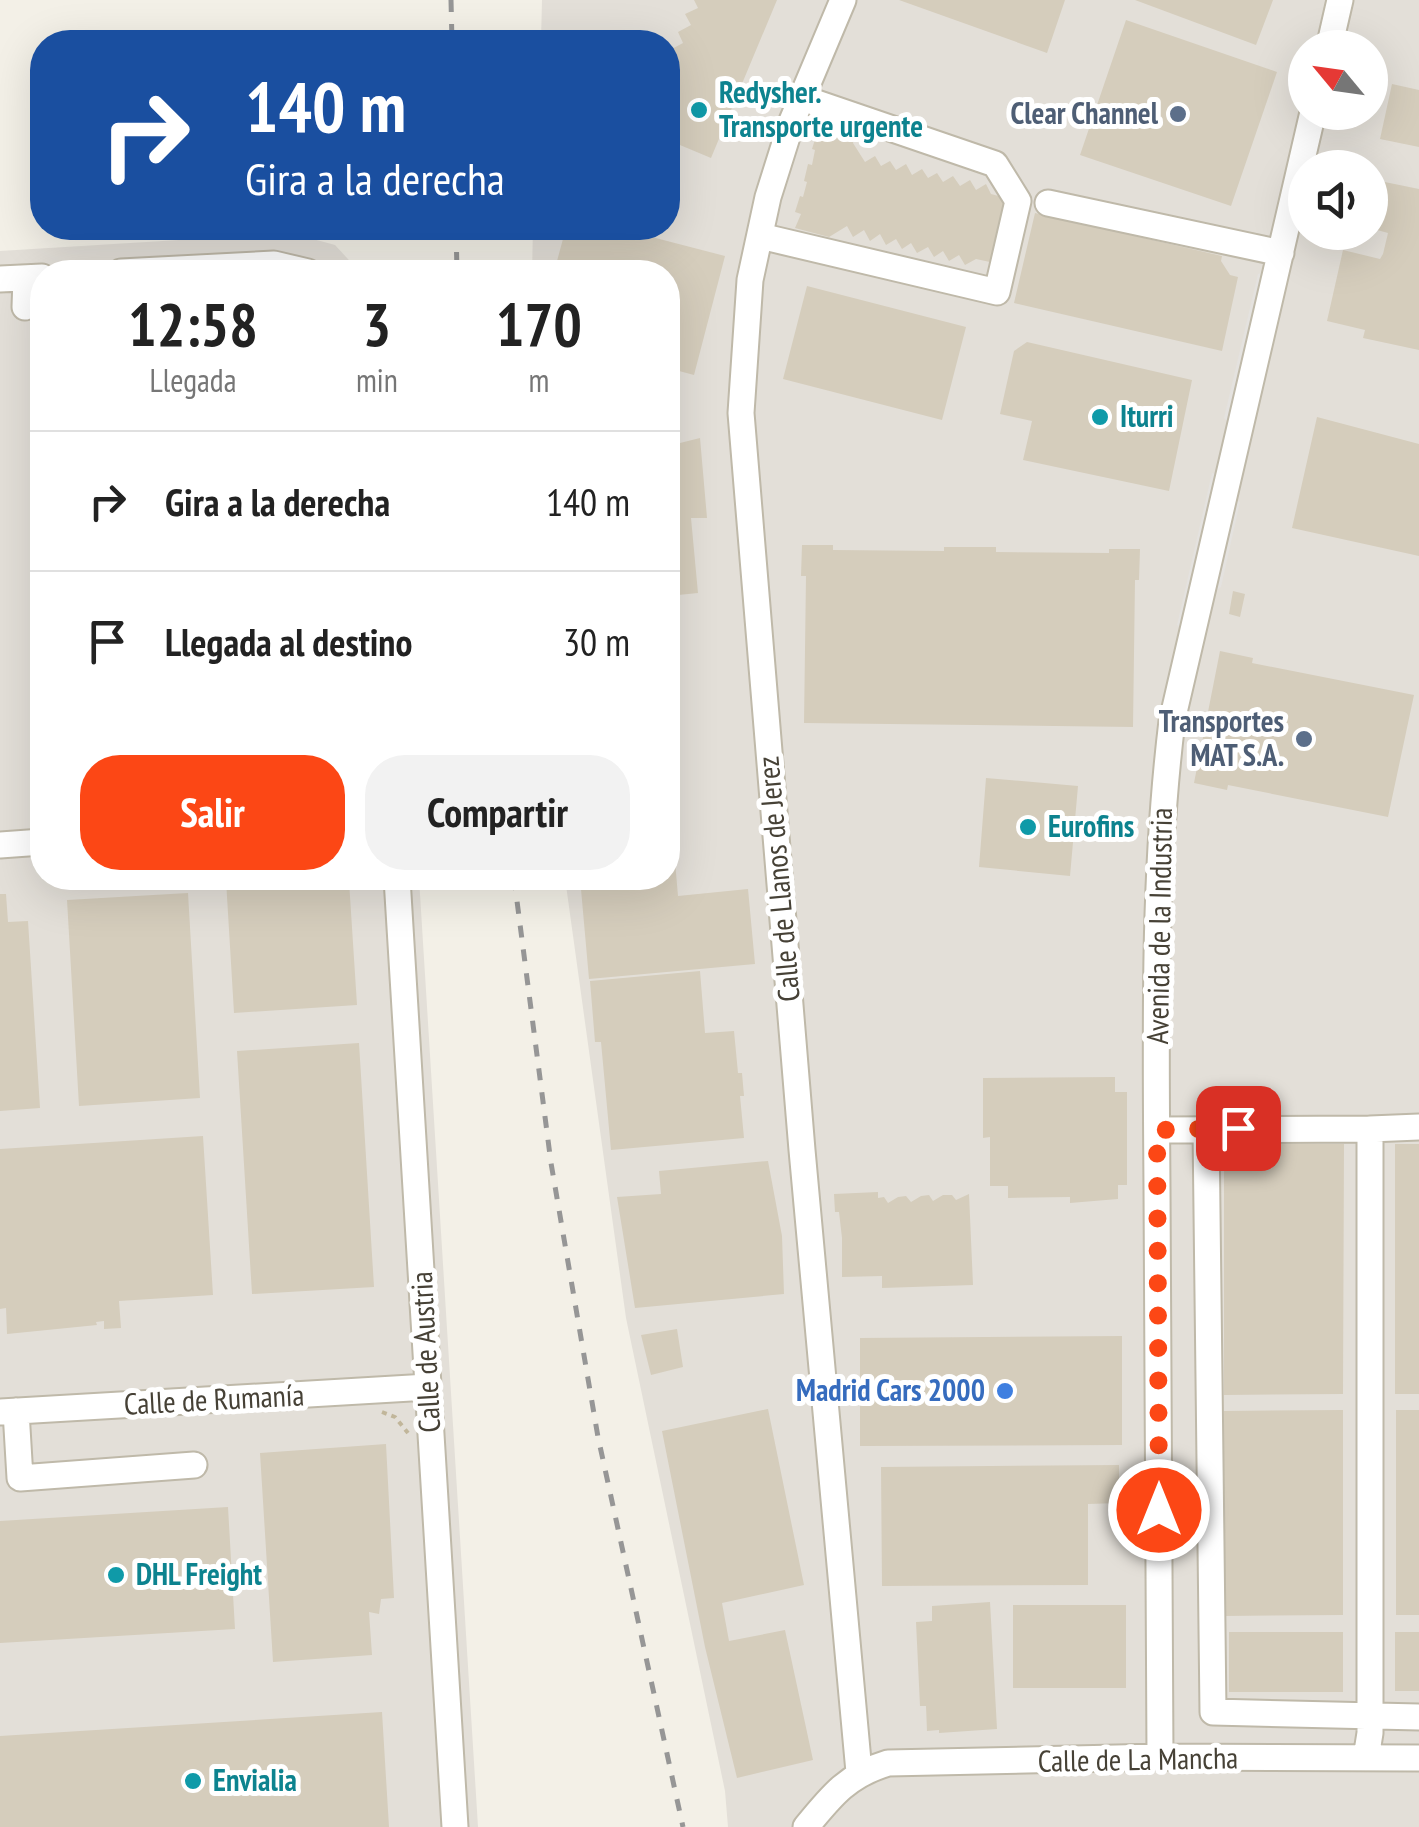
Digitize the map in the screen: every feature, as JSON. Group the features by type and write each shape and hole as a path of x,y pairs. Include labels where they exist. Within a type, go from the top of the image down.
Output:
{"street":[{"name":"Calle de Llanos de Jerez","path":"843,0 775,172 750,280 741,376 744,471 859,1772"},
{"path":"1332,30 1340,0"},
{"path":"760,236 997,292 1018,201 995,164 802,98"},
{"name":"Avenida de la Industria","path":"1160,1757 1158,856 1172,720 1309,130"},
{"path":"1048,203 1280,253"},
{"path":"23,278 25,307"},
{"path":"8,845 17,818"},
{"name":"Calle de Austria","path":"398,890 454,1827"},
{"path":"1157,1130 1419,1127"},
{"path":"1206,1128 1213,1712 1419,1717"},
{"path":"1366,1758 1370,1716 1370,1129"},
{"name":"Calle de Rumanía","path":"8,1412 428,1387"},
{"path":"8,1412 20,1478 194,1465"},
{"name":"Calle de La Mancha","path":"859,1772 888,1763 1160,1757 1419,1758"},
{"path":"806,1827 859,1772"}],"path":[{"path":"371,1412 395,1417 404,1425 412,1445"}],"shaded area":[{"path":"542,0 1419,0 1419,1827 728,1827 725,1791 626,1318 567,890 680,890 680,260 532,260 533,240 680,240 680,30 541,30"},
{"path":"178,240 317,240 335,245 349,260 30,260 30,890 420,890 478,1827 0,1827 0,251"},
{"path":"1265,272 1230,424 1224,418 1258,274"},
{"path":"1212,473 1219,475 1183,630 1177,625"},
{"path":"1234,499 1240,502 1221,587 1212,594"}],"building":[{"name":"Redysher. Transporte urgente","path":"694,0 777,0 711,158 680,145 680,31 691,25 685,14 698,8"},
{"path":"899,0 1065,0 1047,53"},
{"path":"1135,0 1273,0 1256,45"},
{"name":"Clear Channel","path":"1126,20 1277,72 1231,206 1080,155"},
{"path":"1392,84 1419,90 1419,147 1380,139 1382,130 1388,130"},
{"path":"823,120 857,127 853,143 865,162 875,156 881,166 890,161 896,170 906,164 912,175 922,169 928,178 937,173 943,182 953,176 960,186 970,180 976,190 986,184 991,194 1006,198 990,262 976,259 965,265 959,255 949,261 943,251 934,257 928,247 917,253 911,243 902,249 896,239 886,245 880,234 870,241 864,230 853,237 847,226 829,237 795,228 801,214 795,212 800,196 803,197 808,164 812,165 812,149 817,133 821,134"},
{"path":"1388,183 1419,189 1419,350 1363,338 1365,330 1327,321 1343,250 1380,259 1388,250"},
{"path":"1035,213 1222,256 1230,275 1238,277 1222,351 1014,303"},
{"path":"563,240 663,240 725,256 694,375 680,371 680,260 557,260"},
{"path":"807,286 966,327 942,420 783,379"},
{"name":"Iturri","path":"1027,342 1192,380 1169,491 1023,460 1032,421 1000,414 1014,351"},
{"path":"1317,417 1419,444 1419,556 1292,528"},
{"path":"700,438 707,518 691,518 698,593 680,595 680,443"},
{"path":"802,545 833,545 833,550 944,551 944,547 996,547 996,552 1109,553 1109,549 1140,549 1139,580 1135,580 1133,727 804,723 806,576 801,576"},
{"path":"1233,591 1245,594 1240,617 1229,614"},
{"name":"Transportes MAT S.A.","path":"1220,651 1253,658 1252,663 1414,695 1388,817 1228,785 1227,790 1194,783"},
{"name":"Eurofins","path":"986,778 1078,786 1070,876 979,867"},
{"path":"748,889 755,964 589,979 581,890 677,890 678,896"},
{"path":"227,890 350,890 357,1005 234,1013"},
{"path":"188,893 200,1098 79,1106 67,900"},
{"path":"0,894 6,894 8,922 28,921 40,1108 0,1111"},
{"path":"700,971 705,1033 734,1031 738,1073 742,1073 744,1138 611,1150 601,1042 595,1042 590,981"},
{"path":"359,1043 374,1287 252,1294 237,1051"},
{"path":"1115,1077 1115,1092 1127,1092 1127,1185 1118,1185 1118,1199 1070,1203 1070,1197 1008,1198 1008,1186 990,1186 990,1137 983,1138 983,1078"},
{"path":"203,1136 213,1295 119,1301 121,1328 104,1329 104,1321 96,1322 97,1325 7,1334 6,1308 0,1309 0,1149"},
{"path":"1224,1144 1344,1144 1343,1394 1224,1395"},
{"path":"1395,1144 1419,1144 1419,1394 1395,1394"},
{"path":"768,1161 782,1236 784,1294 635,1308 617,1197 661,1194 659,1171"},
{"path":"878,1192 878,1198 884,1197 888,1203 906,1196 911,1202 921,1196 929,1195 933,1201 943,1195 952,1195 956,1200 969,1194 973,1285 882,1288 882,1276 842,1277 842,1238 834,1194"},
{"path":"677,1329 683,1367 651,1375 641,1335"},
{"path":"1122,1336 1122,1445 860,1446 860,1338"},
{"path":"768,1409 804,1585 722,1603 729,1641 785,1630 813,1760 737,1778 705,1647 662,1431"},
{"path":"1343,1410 1343,1615 1223,1616 1224,1411"},
{"path":"1396,1410 1419,1410 1419,1615 1396,1615"},
{"path":"386,1444 394,1598 381,1599 379,1614 369,1612 372,1655 273,1662 260,1453"},
{"path":"1119,1465 1119,1503 1088,1504 1088,1585 882,1586 881,1467"},
{"name":"DHL Freight","path":"228,1507 235,1629 0,1643 0,1521"},
{"path":"990,1602 997,1729 927,1731 926,1706 920,1706 916,1622 932,1621 932,1606"},
{"path":"1013,1605 1126,1605 1126,1688 1013,1688"},
{"path":"1229,1632 1343,1632 1343,1692 1229,1692"},
{"path":"1395,1632 1419,1632 1419,1691 1395,1691"},
{"name":"Envialia","path":"382,1712 389,1827 0,1827 0,1736"}],"railway":[{"path":"451,0 452,30"},
{"path":"456,240 457,260"},
{"path":"516,890 551,1163 598,1437 683,1827"}],"place":[{"name":"Redysher. Transporte urgente","path":"699,110"},
{"name":"Clear Channel","path":"1178,114"},
{"name":"Iturri","path":"1100,417"},
{"name":"Transportes MAT S.A.","path":"1304,739"},
{"name":"Eurofins","path":"1028,827"},
{"name":"Madrid Cars 2000","path":"1005,1391"},
{"name":"DHL Freight","path":"116,1575"},
{"name":"Envialia","path":"193,1781"}],"route":[{"path":"1159,1510 1157,1130 1238,1128"}]}
